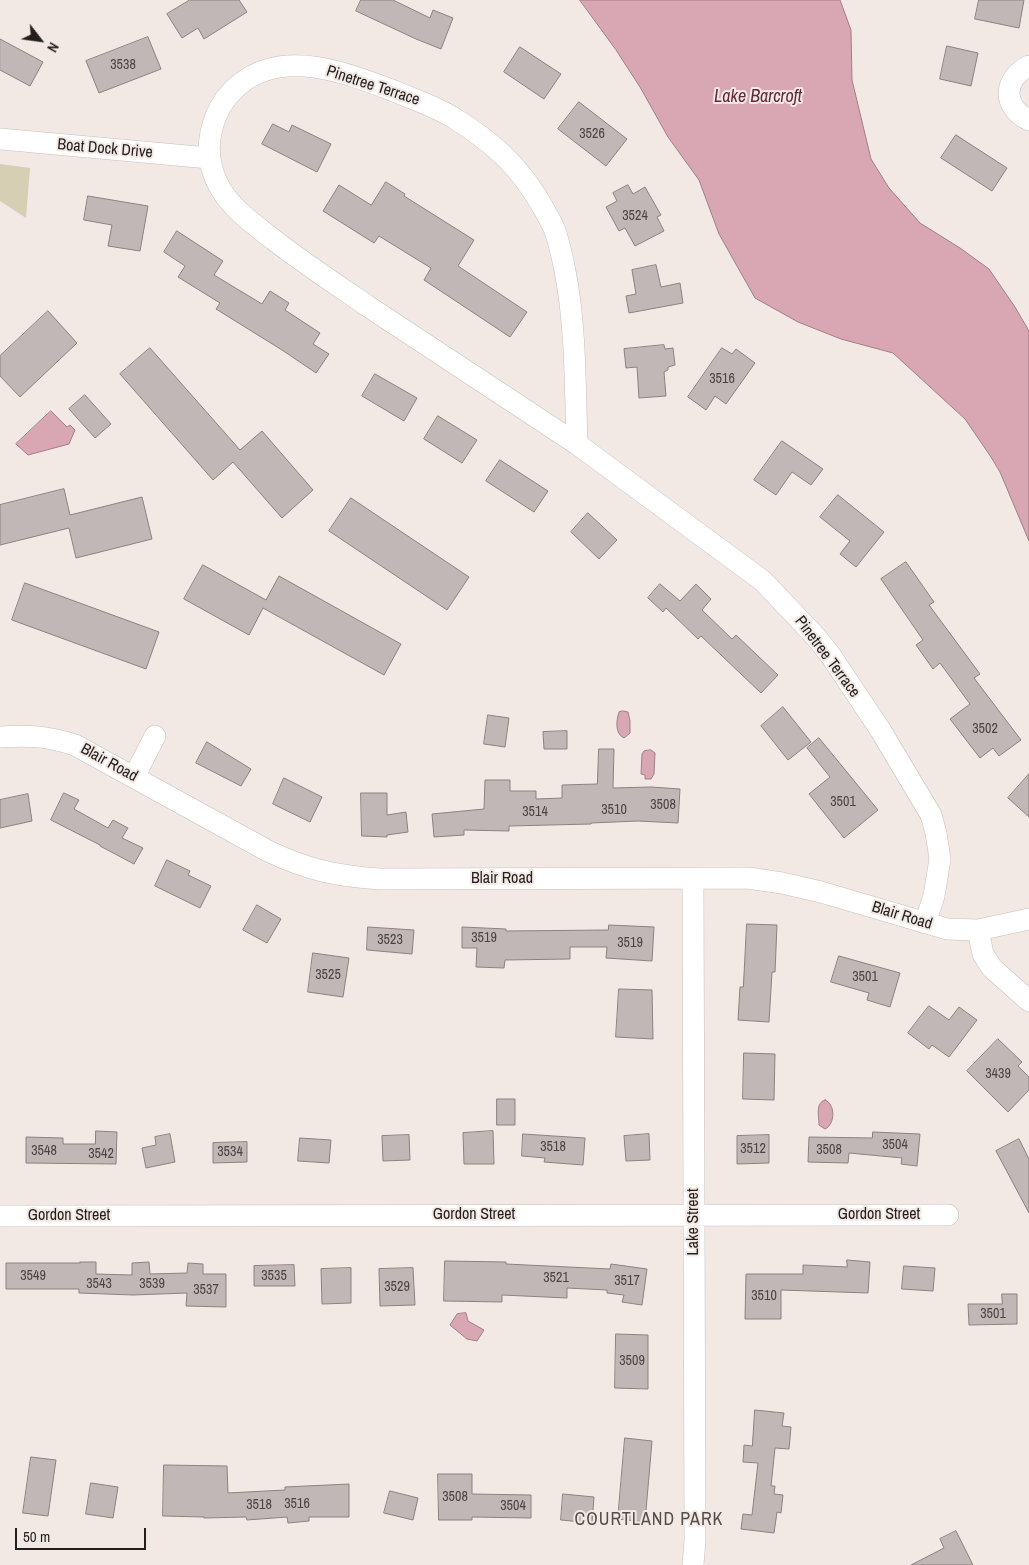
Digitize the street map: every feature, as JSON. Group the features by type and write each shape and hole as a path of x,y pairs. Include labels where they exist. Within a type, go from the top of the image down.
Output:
{"street":[{"name":"Pinetree Terrace","path":"577,444 569,291 561,252 554,229 539,200 522,176 504,156 478,134 456,119 428,105 365,80 330,70 284,66 264,70 246,79 231,91 220,106 212,127 208,149 209,158 220,188 231,204 256,226 314,270 577,444 763,581 787,604 821,643 881,731 930,815 936,833 940,859 934,896 925,923"},
{"path":"1029,66 1018,73 1012,81 1009,94 1010,102 1014,109 1029,120"},
{"name":"Boat Dock Drive","path":"0,139 209,158"},
{"path":"134,777 155,736"},
{"name":"Blair Road","path":"0,737 50,737 75,744 268,851 294,864 326,873 380,879 748,878 782,883 947,929 978,930 1029,919"},
{"name":"Lake Street","path":"692,1565 695,1540 693,879"},
{"path":"978,930 984,954 992,968 1029,1000"},
{"name":"Gordon Street","path":"0,1216 948,1215"}],"shaded area":[{"path":"0,164 30,168 26,218 0,201"}],"water":[{"name":"Lake Barcroft","path":"580,0 840,0 851,30 852,80 871,159 889,188 920,223 989,269 1029,331 1029,541 1000,472 965,419 893,353 841,339 798,322 755,298 719,234 699,180 668,137 640,87 616,50"},
{"path":"51,411 67,427 70,425 75,430 69,444 28,455 16,444"},
{"path":"619,712 628,712 630,721 630,733 624,738 619,734 617,727"},
{"path":"651,750 655,753 654,774 651,779 645,779 645,775 641,774 642,754 644,751"},
{"path":"825,1100 829,1102 833,1114 831,1123 825,1129 819,1125 818,1110 820,1104"},
{"path":"466,1313 468,1321 484,1330 477,1341 467,1339 450,1325 457,1314"}],"building":[{"path":"190,0 239,0 247,12 204,39 198,28 182,38 167,14"},
{"path":"361,0 393,0 430,18 433,10 453,18 441,49 356,11"},
{"path":"979,0 1024,0 1019,28 975,19"},
{"path":"148,37 161,69 99,93 86,61"},
{"path":"0,39 43,62 30,86 0,70"},
{"path":"947,46 978,53 971,86 940,79"},
{"path":"520,47 561,74 544,99 504,72"},
{"path":"579,102 627,139 606,166 558,129"},
{"path":"273,124 289,132 292,125 331,144 317,172 262,144"},
{"path":"956,135 1007,168 992,191 941,158"},
{"path":"386,182 405,194 404,196 474,240 458,266 527,312 510,337 424,280 431,268 379,236 374,243 323,211 339,185 371,205"},
{"path":"628,185 633,194 645,187 661,215 657,217 664,231 635,246 625,228 619,231 606,207 617,201 613,193"},
{"path":"88,196 148,206 140,251 108,246 112,225 84,220"},
{"path":"177,231 223,261 214,275 262,304 270,291 289,303 285,310 320,333 313,344 329,354 316,373 216,309 220,303 178,277 185,266 164,252"},
{"path":"656,265 661,287 680,283 683,303 629,313 626,296 636,294 632,270"},
{"path":"48,311 77,343 20,397 0,376 0,356"},
{"path":"664,345 665,349 673,348 675,365 668,367 668,370 664,372 666,396 639,398 637,367 626,368 624,349"},
{"path":"150,348 240,450 262,431 313,490 282,518 233,462 213,480 120,374"},
{"path":"722,348 732,354 736,349 755,363 726,404 715,396 706,410 688,397"},
{"path":"375,374 417,398 404,421 362,396"},
{"path":"85,395 111,424 95,438 69,409"},
{"path":"438,416 477,440 462,463 424,439"},
{"path":"782,441 823,469 811,485 792,472 776,495 754,480"},
{"path":"500,460 548,491 534,512 486,481"},
{"path":"64,489 70,515 142,497 152,539 76,558 69,528 0,545 0,505"},
{"path":"838,495 884,532 856,567 840,554 850,541 820,517"},
{"path":"351,498 469,577 447,610 329,531"},
{"path":"588,513 617,540 599,559 571,532"},
{"path":"906,562 934,602 929,605 980,674 974,678 1021,740 999,756 993,748 980,758 950,719 970,704 940,663 933,669 916,645 923,640 881,579"},
{"path":"203,565 266,600 279,576 401,644 384,675 263,608 249,635 184,599"},
{"path":"25,583 159,632 146,669 12,620"},
{"path":"660,584 680,601 696,584 711,599 702,610 732,639 736,635 778,675 761,693 701,636 698,639 666,608 663,612 648,598"},
{"path":"783,707 811,742 788,760 761,726"},
{"path":"488,715 509,718 505,747 484,744"},
{"path":"567,731 567,749 544,749 543,732"},
{"path":"819,738 878,810 844,838 809,794 830,777 807,748"},
{"path":"207,742 251,769 241,786 196,763"},
{"path":"599,749 614,749 613,788 651,787 680,789 678,823 638,821 509,826 509,831 464,830 464,835 434,837 432,814 484,809 485,780 510,780 510,791 536,791 536,799 562,798 562,785 597,784"},
{"path":"1029,774 1029,817 1008,798"},
{"path":"284,778 322,797 310,822 273,804"},
{"path":"64,793 79,800 74,809 108,828 113,820 128,828 122,838 143,848 134,864 51,820"},
{"path":"361,793 387,793 387,815 406,812 408,832 387,835 387,837 362,836"},
{"path":"28,794 32,821 0,828 0,800"},
{"path":"167,860 190,871 188,875 211,886 200,908 155,886"},
{"path":"257,905 281,919 267,943 243,930"},
{"path":"747,924 777,925 775,972 772,972 769,1022 738,1020 740,987 743,987"},
{"path":"609,925 654,927 652,961 606,958 607,947 570,947 570,959 505,960 504,968 476,967 477,948 462,948 462,927 506,929 506,931 608,930"},
{"path":"368,927 414,930 412,954 367,950"},
{"path":"313,953 349,958 343,997 308,992"},
{"path":"839,956 900,973 890,1007 867,1000 869,993 831,982"},
{"path":"619,989 652,990 653,1039 616,1037"},
{"path":"929,1006 949,1020 959,1007 977,1020 949,1057 932,1045 929,1049 908,1033"},
{"path":"998,1039 1022,1062 1018,1066 1029,1077 1029,1090 1008,1112 967,1071"},
{"path":"744,1053 775,1054 774,1100 743,1099"},
{"path":"497,1099 515,1099 515,1125 497,1125"},
{"path":"96,1131 117,1132 116,1164 26,1163 26,1137 63,1138 63,1144 95,1144"},
{"path":"493,1131 494,1164 464,1164 463,1133"},
{"path":"873,1132 920,1134 917,1166 901,1164 902,1158 849,1153 848,1163 808,1162 809,1137 872,1138"},
{"path":"170,1134 175,1162 146,1168 142,1148 156,1145 155,1137"},
{"path":"523,1134 585,1138 583,1165 544,1162 545,1158 522,1156"},
{"path":"649,1134 650,1160 626,1161 624,1136"},
{"path":"409,1135 410,1160 383,1161 382,1136"},
{"path":"769,1135 769,1163 737,1164 737,1136"},
{"path":"300,1138 331,1140 329,1163 298,1161"},
{"path":"1019,1139 1029,1159 1029,1213 996,1151"},
{"path":"247,1142 247,1162 213,1163 213,1143"},
{"path":"847,1260 870,1262 868,1293 781,1290 781,1319 745,1319 746,1274 803,1274 803,1265 847,1267"},
{"path":"445,1261 506,1262 506,1264 610,1269 611,1264 647,1269 642,1305 622,1302 624,1295 607,1293 607,1290 567,1288 567,1298 502,1295 502,1302 444,1301"},
{"path":"96,1262 96,1274 132,1275 132,1263 149,1262 150,1274 187,1273 188,1263 203,1264 203,1274 226,1274 226,1307 186,1306 187,1293 133,1295 79,1293 79,1289 6,1289 6,1263"},
{"path":"294,1265 295,1286 254,1286 254,1266"},
{"path":"904,1266 935,1268 933,1291 902,1289"},
{"path":"351,1268 351,1303 322,1304 321,1269"},
{"path":"413,1268 415,1305 380,1306 379,1269"},
{"path":"1002,1294 1017,1294 1017,1324 969,1325 968,1304 1002,1304"},
{"path":"616,1334 648,1335 648,1389 615,1388"},
{"path":"755,1410 784,1413 782,1426 791,1427 789,1449 775,1448 771,1486 775,1486 774,1494 783,1495 781,1513 777,1512 774,1533 741,1529 743,1514 752,1515 758,1463 743,1462 744,1445 752,1446"},
{"path":"625,1438 652,1441 645,1522 618,1519"},
{"path":"31,1457 56,1460 48,1516 23,1513"},
{"path":"164,1465 227,1466 228,1493 285,1490 285,1487 349,1484 349,1517 309,1517 309,1521 288,1523 287,1517 247,1520 246,1517 204,1518 163,1516"},
{"path":"438,1474 472,1474 472,1494 531,1495 531,1518 472,1517 472,1520 439,1520"},
{"path":"91,1483 118,1487 113,1518 86,1514"},
{"path":"390,1491 418,1498 413,1520 384,1513"},
{"path":"563,1494 594,1497 592,1523 561,1520"},
{"path":"956,1531 973,1565 911,1565 944,1548 940,1539"}],"district":[{"name":"COURTLAND PARK","path":"649,1520"}]}
